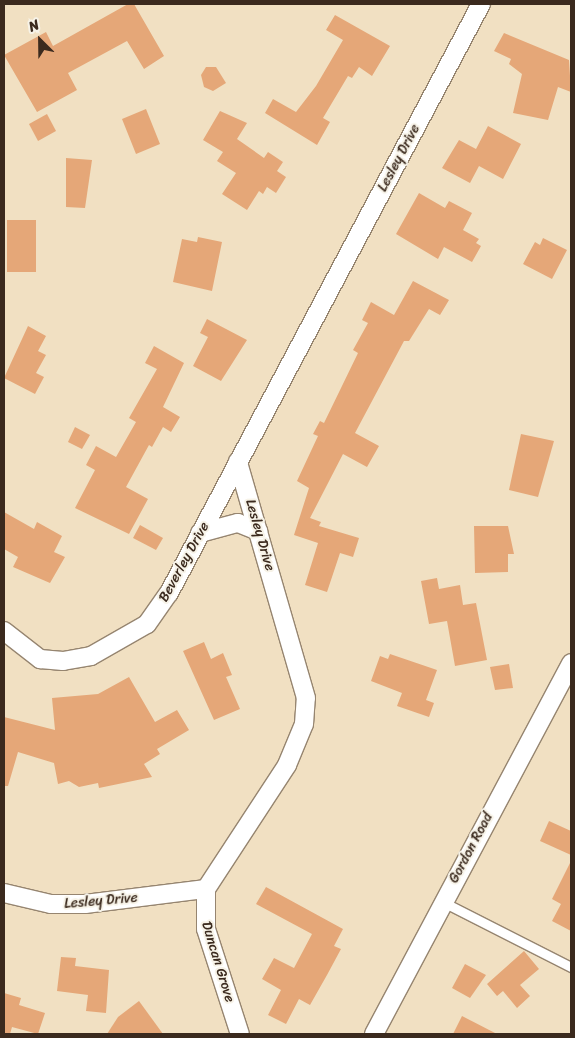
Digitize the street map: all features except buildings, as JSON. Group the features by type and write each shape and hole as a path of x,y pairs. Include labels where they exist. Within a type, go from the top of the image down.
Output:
{"street":[{"name":"Lesley Drive","path":"4,893 51,904 85,904 206,889 287,765 304,724 303,682 238,462 481,4"},
{"name":"Beverley Drive","path":"4,631 15,643 48,660 91,656 118,643 147,624 169,594 238,462"},
{"path":"200,533 238,523 258,531"},
{"name":"Gordon Road","path":"374,1034 571,663"},
{"name":"Duncan Grove","path":"206,889 206,930 240,1034"}],"lane":[{"path":"443,902 571,967"}]}
